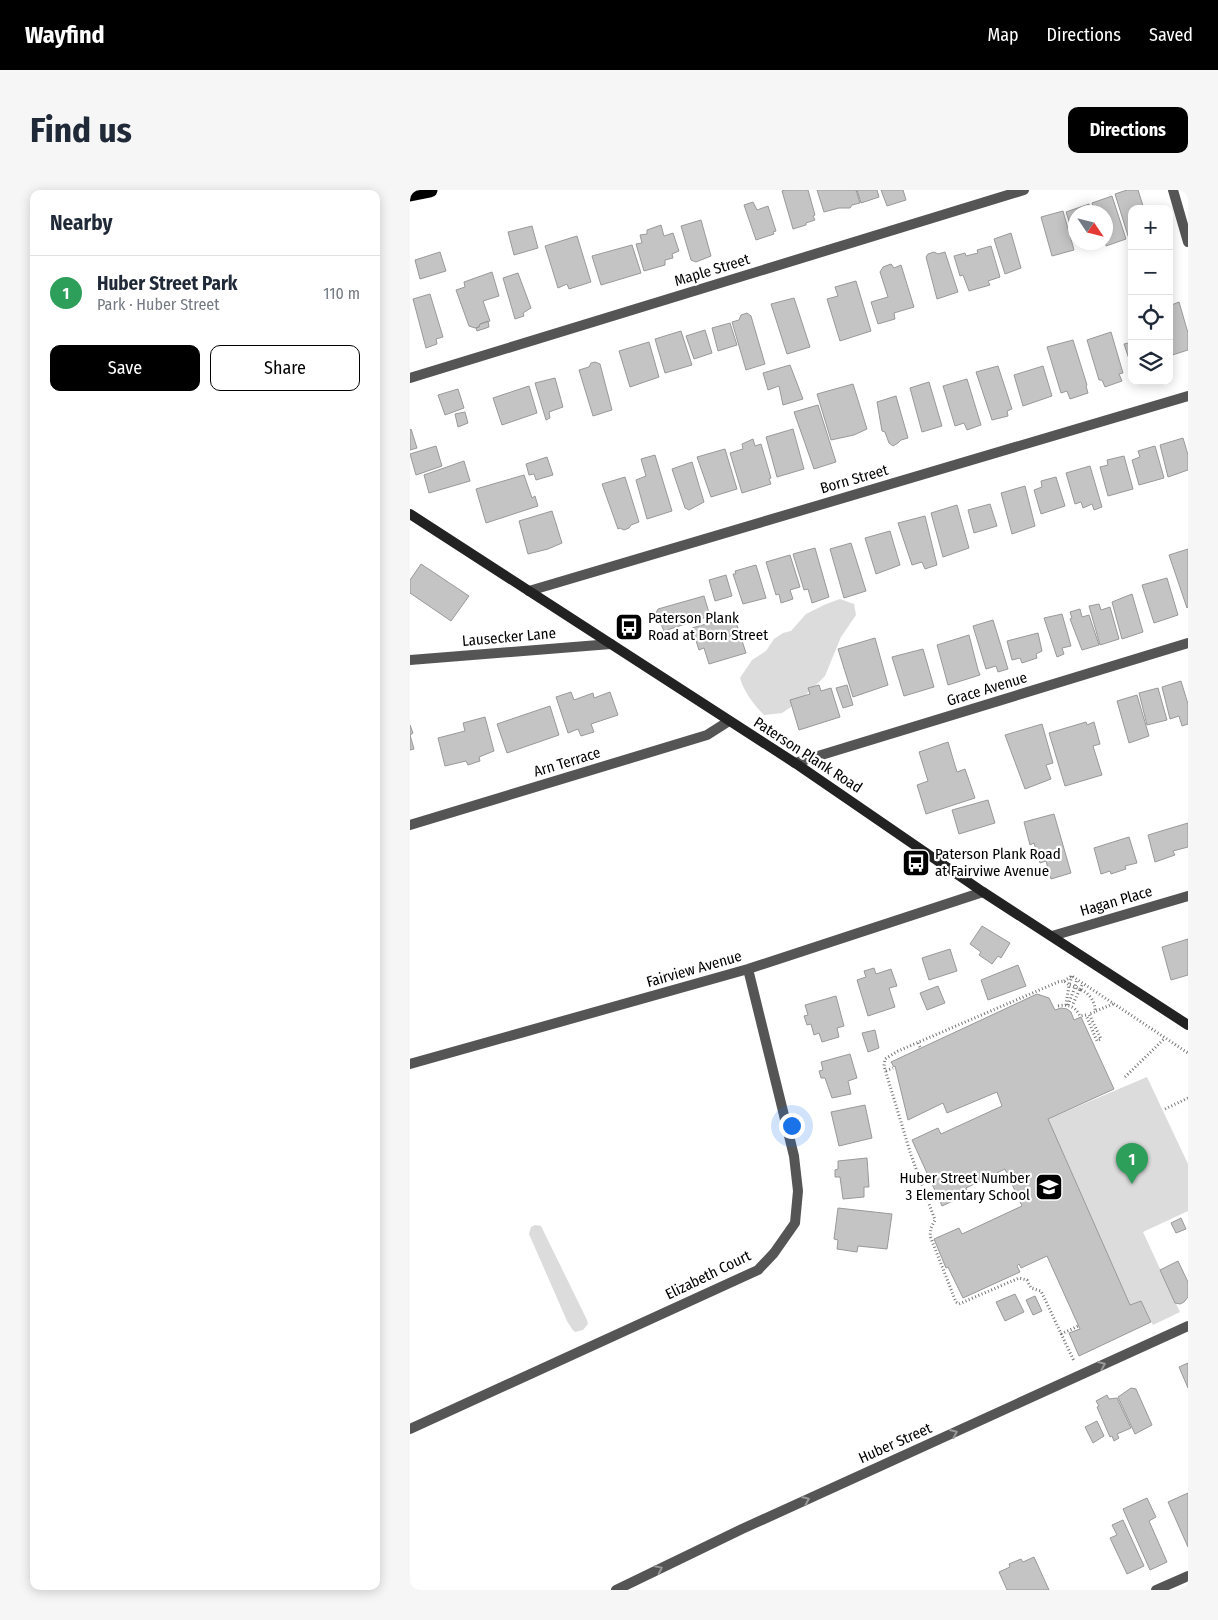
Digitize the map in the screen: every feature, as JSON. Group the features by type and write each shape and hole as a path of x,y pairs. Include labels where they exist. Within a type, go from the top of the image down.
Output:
{"highway":[{"path":"410,194 430,190"}],"street":[{"name":"Maple Street","path":"410,378 1024,190"},
{"path":"1173,190 1188,242"},
{"name":"Born Street","path":"529,591 1188,396"},
{"name":"Paterson Plank Road","path":"410,514 795,763 983,892 1188,1026"},
{"name":"Grace Avenue","path":"795,763 1188,643"},
{"name":"Lausecker Lane","path":"410,660 611,644"},
{"name":"Arn Terrace","path":"410,825 707,736 729,721"},
{"name":"Fairview Avenue","path":"410,1064 748,969 983,892"},
{"name":"Hagan Place","path":"1052,936 1188,896"},
{"name":"Elizabeth Court","path":"410,1429 758,1270 774,1253 795,1223 798,1191 794,1156 748,969"},
{"name":"Huber Street","path":"616,1590 742,1529 1188,1326"},
{"path":"1156,1590 1188,1576"}],"path":[{"path":"1072,976 1188,1053"},
{"path":"1064,982 1072,976"},
{"path":"1069,1006 1069,985 1072,976"},
{"path":"1069,1006 1077,979"},
{"path":"1074,1360 1041,1291 1031,1288 1027,1280 1018,1276 959,1304 956,1302 930,1236 935,1220 911,1155 884,1066 885,1058 918,1042 1058,982 1064,982 1080,989 1092,999 1096,1012"},
{"path":"1069,1006 1083,983"},
{"path":"1058,1006 1069,1006 1078,1011 1080,1016 1086,1015 1097,1041 1101,1040 1089,1014 1114,1004"},
{"path":"1125,1077 1165,1038"},
{"path":"918,1042 920,1047"},
{"path":"886,1071 893,1068"},
{"path":"1165,1109 1188,1098"},
{"path":"1061,1334 1078,1326"}],"shaded area":[{"path":"840,599 854,604 856,615 841,637 825,676 797,703 782,713 764,715 750,698 740,678 752,660 766,651 774,639 783,633 791,631 806,614"},
{"path":"1147,1077 1188,1164 1188,1211 1143,1232 1180,1312 1153,1325 1141,1301 1130,1305 1048,1119"},
{"path":"535,1225 541,1226 587,1320 588,1324 583,1330 575,1332 567,1321 529,1234 531,1227"}],"building":[{"path":"808,190 815,220 793,229 782,191"},
{"path":"817,190 856,190 860,203 852,205 850,208 839,208 824,212"},
{"path":"857,190 877,190 879,197 861,203"},
{"path":"881,190 903,190 906,200 887,206"},
{"path":"1127,190 1138,190 1143,205 1128,205 1128,236 1115,194"},
{"path":"1112,196 1126,239 1113,244 1113,205 1093,205 1092,203"},
{"path":"753,202 757,210 768,206 776,231 773,232 774,234 756,240 744,205"},
{"path":"1063,211 1068,229 1068,250 1074,250 1052,256 1041,217"},
{"path":"701,220 711,256 696,262 691,260 681,226"},
{"path":"661,225 664,236 673,233 679,251 672,254 673,258 665,260 665,265 644,271 636,244 642,243 640,235 647,234 647,230"},
{"path":"532,226 538,248 514,255 508,232"},
{"path":"1011,233 1021,268 1005,274 994,239"},
{"path":"577,236 591,282 569,289 567,284 558,288 545,246"},
{"path":"632,245 641,273 601,285 592,256"},
{"path":"991,246 1000,277 988,281 990,285 969,291 963,275 960,276 954,256 965,253 966,256 978,253 977,250"},
{"path":"440,252 446,271 420,279 415,260"},
{"path":"934,252 938,254 945,252 958,292 937,299 926,257"},
{"path":"891,264 894,268 901,265 914,307 894,313 895,319 878,324 871,302 888,297 880,272 883,267"},
{"path":"492,272 499,296 483,301 490,321 480,324 479,327 475,328 469,326 456,290 465,287 464,282"},
{"path":"518,273 531,308 523,313 524,316 515,319 503,278"},
{"path":"856,281 871,331 840,341 827,299 838,296 835,287"},
{"path":"430,294 443,337 436,339 437,344 426,348 413,299"},
{"path":"794,298 810,347 787,354 771,304"},
{"path":"1179,302 1188,333 1188,350 1173,355 1173,340 1173,304"},
{"path":"747,313 751,316 765,364 746,370 732,322 739,320 741,315"},
{"path":"488,321 489,327 477,331 476,328 480,324"},
{"path":"730,323 737,345 718,351 712,328"},
{"path":"705,330 712,353 694,359 686,336"},
{"path":"681,331 692,365 665,373 655,339"},
{"path":"1111,332 1123,373 1119,374 1122,381 1105,387 1102,380 1099,380 1087,340"},
{"path":"1073,340 1088,393 1070,399 1067,391 1061,393 1047,347"},
{"path":"649,342 659,377 630,387 619,351"},
{"path":"1128,343 1128,356 1124,344"},
{"path":"591,363 600,364 612,410 593,416 579,370 589,367"},
{"path":"790,365 803,399 783,405 779,386 768,390 763,373"},
{"path":"998,366 1012,409 1007,411 1008,416 992,420 976,372"},
{"path":"1043,366 1052,396 1023,406 1014,375"},
{"path":"555,378 563,407 549,412 550,418 546,420 535,383"},
{"path":"967,379 981,425 967,430 964,423 955,426 943,386"},
{"path":"929,382 942,426 922,432 910,388"},
{"path":"853,384 867,429 854,435 831,440 817,394"},
{"path":"529,386 537,413 502,425 493,398"},
{"path":"458,389 464,408 445,415 438,395"},
{"path":"896,396 908,438 901,440 893,446 889,443 885,432 882,431 877,402"},
{"path":"818,405 836,462 814,469 794,412"},
{"path":"465,412 468,423 458,427 455,414"},
{"path":"793,429 804,469 777,477 766,437"},
{"path":"410,430 417,448 410,450"},
{"path":"1183,438 1188,455 1188,470 1168,477 1160,445"},
{"path":"753,439 755,446 761,444 771,484 742,493 730,453 743,449 742,444"},
{"path":"436,446 442,466 416,475 410,454"},
{"path":"1155,446 1164,478 1139,485 1132,460 1140,457 1138,451"},
{"path":"725,449 737,489 711,497 697,457"},
{"path":"655,455 672,511 647,519 636,480 646,476 641,459"},
{"path":"1124,456 1133,489 1108,496 1100,467 1108,465 1107,460"},
{"path":"547,457 553,475 536,480 534,474 529,475 526,464"},
{"path":"464,461 470,481 429,493 424,475"},
{"path":"692,462 704,502 689,510 685,508 672,469"},
{"path":"1090,466 1102,507 1094,510 1092,504 1083,508 1081,502 1075,504 1066,473"},
{"path":"524,475 532,498 535,496 538,506 486,523 476,489"},
{"path":"625,477 639,522 624,530 618,529 602,484"},
{"path":"1056,477 1065,506 1041,514 1034,490 1042,487 1041,481"},
{"path":"1025,486 1035,526 1012,534 1001,493"},
{"path":"990,504 997,526 974,533 968,510"},
{"path":"957,505 969,548 943,557 931,513"},
{"path":"552,511 562,543 528,554 519,521"},
{"path":"925,516 937,565 925,569 922,562 912,565 898,523"},
{"path":"890,531 900,565 876,574 865,538"},
{"path":"851,543 866,591 844,598 830,549"},
{"path":"815,548 829,597 812,603 808,589 804,590 793,554"},
{"path":"1188,549 1188,607 1187,608 1169,555"},
{"path":"790,555 800,587 790,590 793,599 781,603 779,594 776,595 766,562"},
{"path":"421,564 469,596 451,621 410,593 410,580"},
{"path":"756,565 766,598 743,604 733,574 736,574 735,571"},
{"path":"726,575 732,596 715,601 709,580"},
{"path":"1167,578 1178,615 1154,623 1142,585"},
{"path":"1132,594 1143,632 1122,639 1112,602"},
{"path":"704,596 710,616 664,631 656,613 658,609"},
{"path":"1099,604 1101,610 1110,607 1119,639 1100,645 1089,606"},
{"path":"1080,609 1082,617 1089,615 1099,645 1082,650 1070,619 1072,618 1070,612"},
{"path":"1062,614 1071,646 1062,648 1064,654 1057,657 1044,618"},
{"path":"734,616 746,653 709,664 704,648 699,650 692,628"},
{"path":"993,620 1008,669 998,672 996,666 986,669 973,626"},
{"path":"1038,633 1042,651 1036,654 1037,658 1022,663 1020,658 1012,660 1007,641"},
{"path":"969,635 980,675 948,685 937,645"},
{"path":"875,638 888,685 853,697 838,649"},
{"path":"923,649 934,687 904,696 892,657"},
{"path":"1181,681 1188,704 1188,724 1182,726 1179,716 1170,719 1162,687"},
{"path":"819,685 821,691 831,688 840,717 799,730 790,700 810,694 808,688"},
{"path":"847,685 853,705 843,708 836,688"},
{"path":"1158,688 1167,720 1147,725 1139,693"},
{"path":"571,692 574,700 593,693 594,698 610,692 618,715 591,724 594,732 581,736 578,729 568,733 556,697"},
{"path":"1137,695 1149,736 1129,743 1117,701"},
{"path":"550,706 559,735 507,753 497,724"},
{"path":"485,717 494,751 479,757 480,761 468,765 466,761 445,766 438,738 465,731 463,723"},
{"path":"1086,722 1087,725 1094,722 1100,744 1093,746 1102,775 1065,786 1049,733"},
{"path":"1042,724 1053,763 1046,765 1051,779 1025,789 1005,735"},
{"path":"410,735 414,749 410,750"},
{"path":"948,742 957,772 965,769 975,798 926,814 917,785 928,781 919,752"},
{"path":"988,800 995,823 959,834 952,810"},
{"path":"1054,814 1071,873 1051,879 1046,861 1040,863 1034,843 1030,845 1024,822"},
{"path":"1188,823 1188,847 1173,851 1175,855 1155,862 1148,835"},
{"path":"1129,837 1137,863 1125,866 1126,869 1111,874 1110,871 1101,874 1094,848"},
{"path":"982,926 1010,943 1001,958 998,956 992,964 979,955 981,952 970,944"},
{"path":"1188,939 1188,975 1171,980 1162,947"},
{"path":"950,949 957,971 929,980 922,958"},
{"path":"1018,965 1026,986 988,1000 981,980"},
{"path":"874,968 876,974 891,969 897,986 889,988 895,1007 868,1016 857,980 866,977 864,971"},
{"path":"938,986 945,1003 927,1010 920,993"},
{"path":"1037,994 1049,998 1055,1010 1067,1009 1071,1012 1074,1020 1081,1017 1114,1089 1048,1119 1130,1305 1141,1301 1151,1322 1079,1356 1069,1333 1080,1329 1047,1256 1021,1268 1019,1264 1017,1266 1020,1272 963,1298 948,1267 946,1268 934,1239 959,1228 962,1234 1022,1206 1005,1169 966,1188 968,1194 942,1206 912,1140 938,1128 941,1134 1002,1106 997,1092 947,1113 943,1103 908,1120 895,1066 891,1062"},
{"path":"836,996 844,1026 837,1028 839,1037 822,1042 819,1033 814,1035 811,1024 807,1025 804,1016 808,1015 805,1005"},
{"path":"875,1030 879,1048 868,1052 862,1033"},
{"path":"850,1054 857,1078 848,1081 851,1094 832,1098 825,1078 821,1078 819,1071 823,1070 821,1062"},
{"path":"865,1105 872,1138 839,1146 831,1112"},
{"path":"867,1158 869,1187 864,1187 864,1197 843,1199 840,1177 835,1177 838,1161"},
{"path":"838,1208 892,1214 887,1249 858,1246 857,1252 837,1249 838,1240 834,1239"},
{"path":"1181,1218 1186,1229 1176,1233 1171,1223"},
{"path":"1178,1261 1188,1282 1188,1297 1180,1304 1175,1303 1160,1270"},
{"path":"1015,1294 1024,1312 1005,1321 996,1302"},
{"path":"1035,1296 1042,1311 1033,1315 1026,1300"},
{"path":"1188,1363 1188,1388 1179,1367"},
{"path":"1131,1388 1136,1389 1152,1425 1135,1434 1118,1397"},
{"path":"1107,1395 1109,1399 1117,1398 1131,1428 1117,1434 1119,1438 1114,1441 1112,1436 1110,1437 1096,1401"},
{"path":"1097,1421 1104,1436 1093,1443 1085,1427"},
{"path":"1188,1493 1188,1547 1168,1502"},
{"path":"1147,1498 1156,1517 1149,1521 1167,1562 1150,1570 1123,1509"},
{"path":"1123,1520 1144,1566 1127,1574 1110,1538 1117,1535 1112,1525"},
{"path":"1034,1557 1049,1590 1007,1590 999,1572 1010,1567 1009,1564 1021,1559 1023,1562"}],"place":[{"name":"Paterson Plank Road at Born Street","path":"629,627"},
{"name":"Paterson Plank Road at Fairviwe Avenue","path":"916,863"},
{"name":"Huber Street Park","path":"1132,1184"},
{"name":"Huber Street Number 3 Elementary School","path":"1049,1187"}]}
